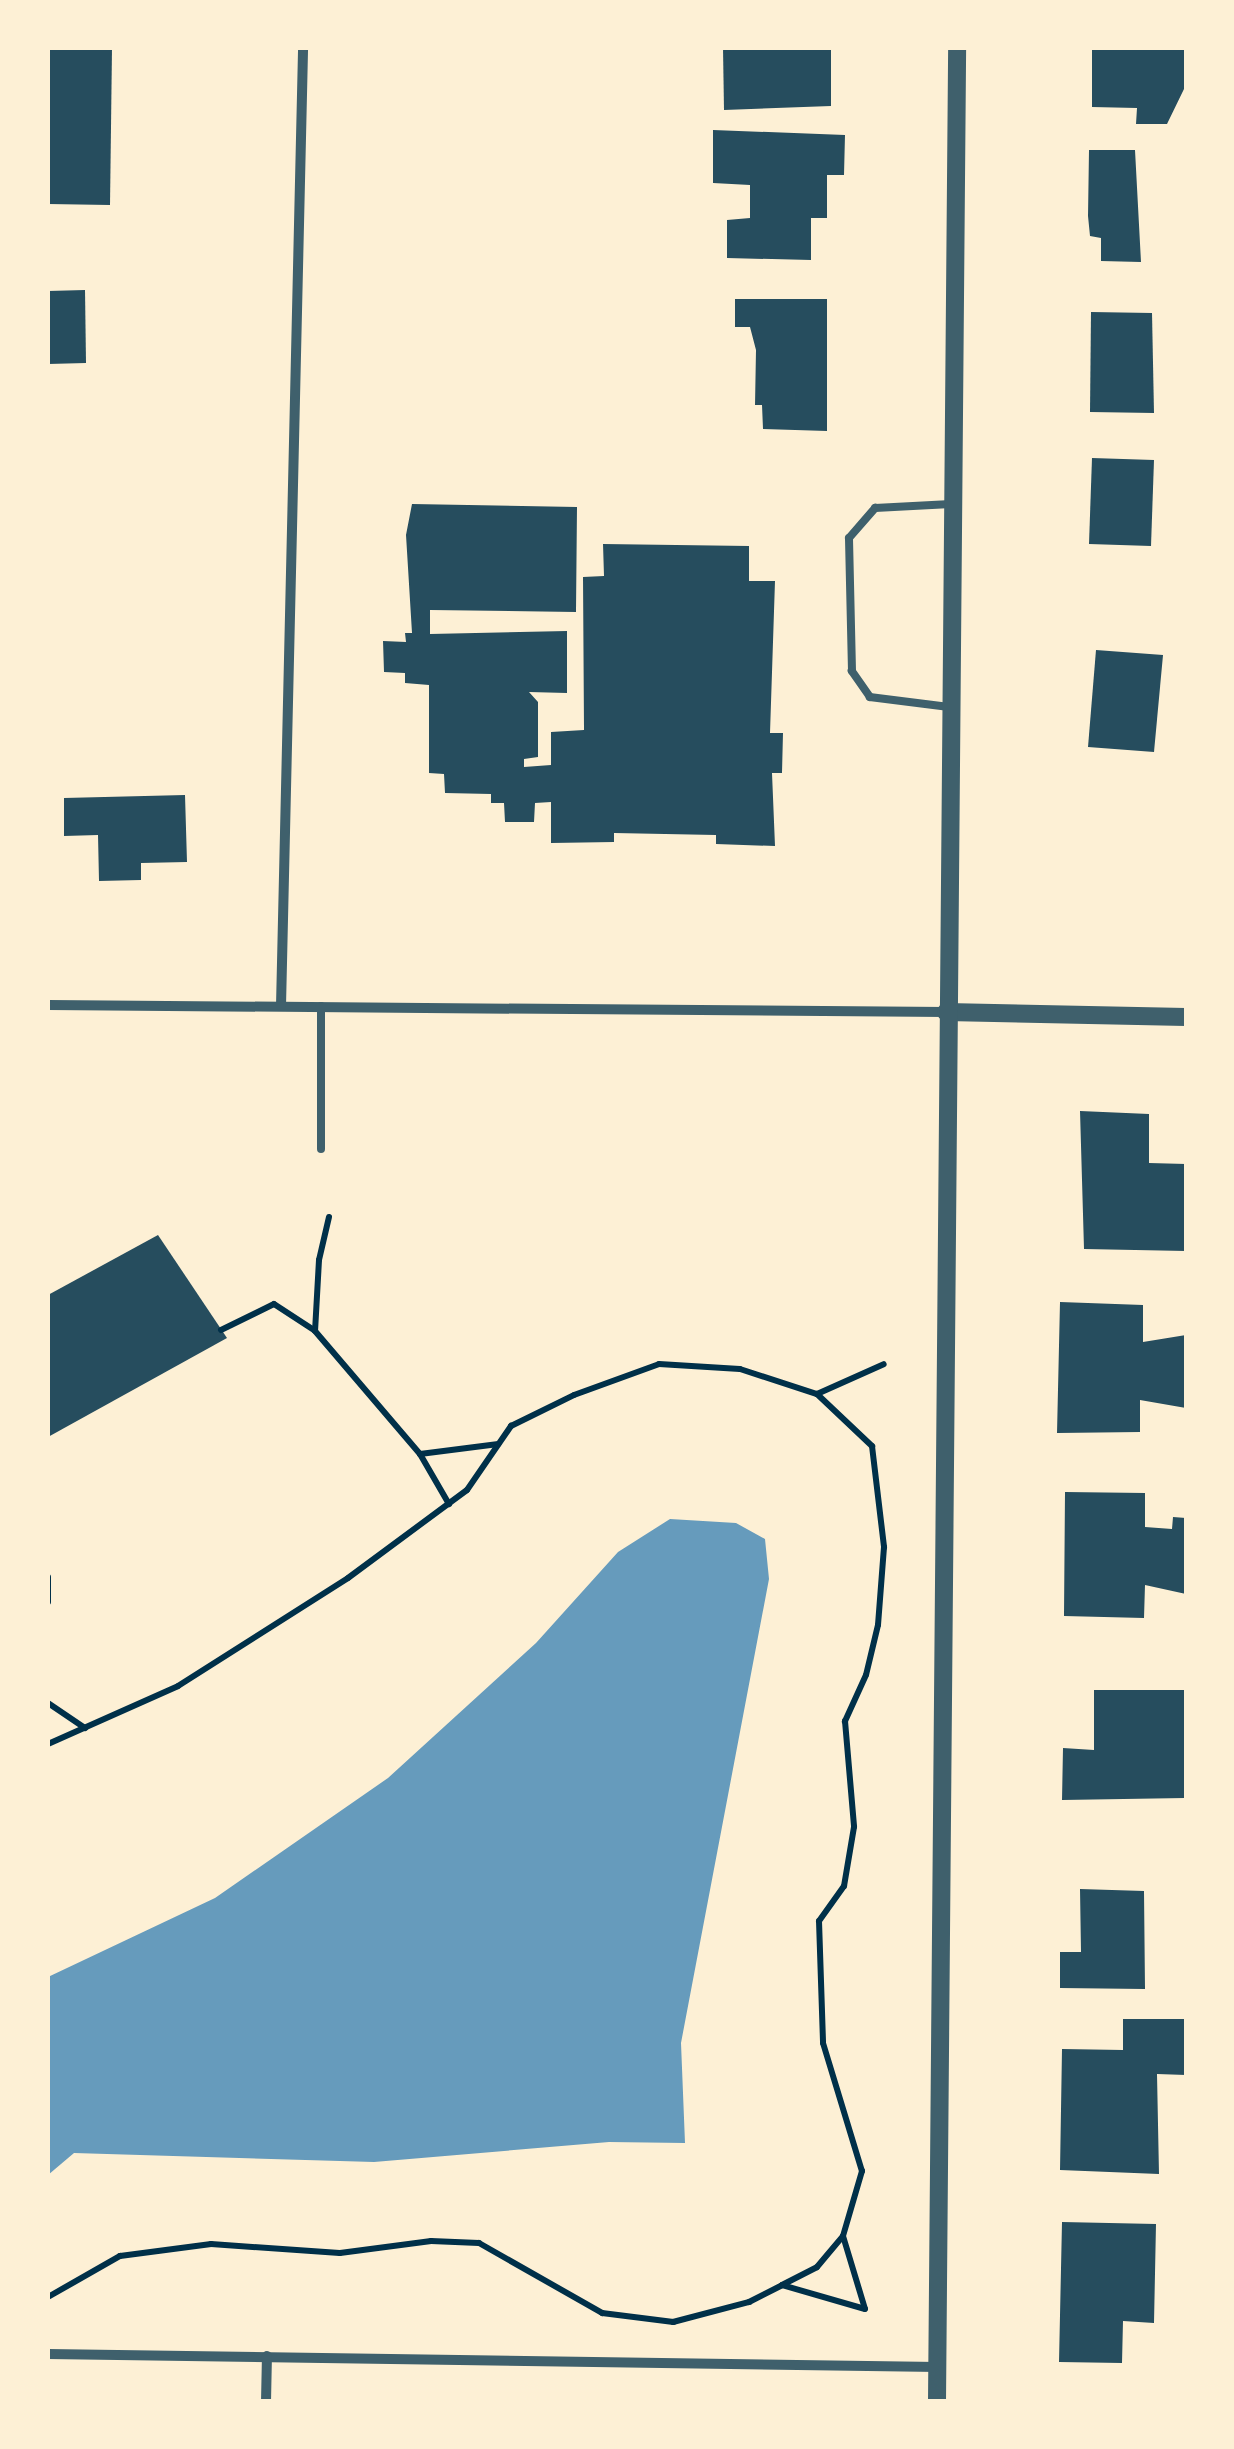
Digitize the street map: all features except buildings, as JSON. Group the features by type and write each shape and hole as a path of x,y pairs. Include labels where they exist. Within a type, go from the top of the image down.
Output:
{"street":[{"path":"281,1006 303,48"},
{"path":"937,2402 956,48"},
{"path":"48,1005 1186,1017"},
{"path":"48,2354 938,2366"},
{"path":"266,2402 267,2356"}],"lane":[{"path":"949,707 870,697 852,671 849,538 875,508 951,504"},
{"path":"321,1006 321,1149"}],"path":[{"path":"315,1330 319,1260 329,1217"},
{"path":"222,1330 274,1304 315,1330 420,1454 449,1504"},
{"path":"48,1744 178,1686 348,1578 468,1490 511,1426 659,1364 740,1369 817,1394 872,1446 884,1547 878,1625 866,1675 844,1721 854,1827 846,1872 819,1921 823,2043 862,2172 843,2236 817,2267 749,2302 674,2322 602,2313 479,2243 431,2241 340,2252 211,2244 120,2256 48,2297"},
{"path":"817,1394 884,1364"},
{"path":"420,1454 499,1444"},
{"path":"48,1578 48,1602"},
{"path":"48,1703 86,1728"},
{"path":"782,2285 865,2309 843,2236"}],"water":[{"path":"670,1519 736,1523 765,1539 769,1579 681,2043 685,2143 609,2142 374,2162 74,2153 48,2175 48,1977 215,1898 388,1778 536,1643 618,1552"}]}
